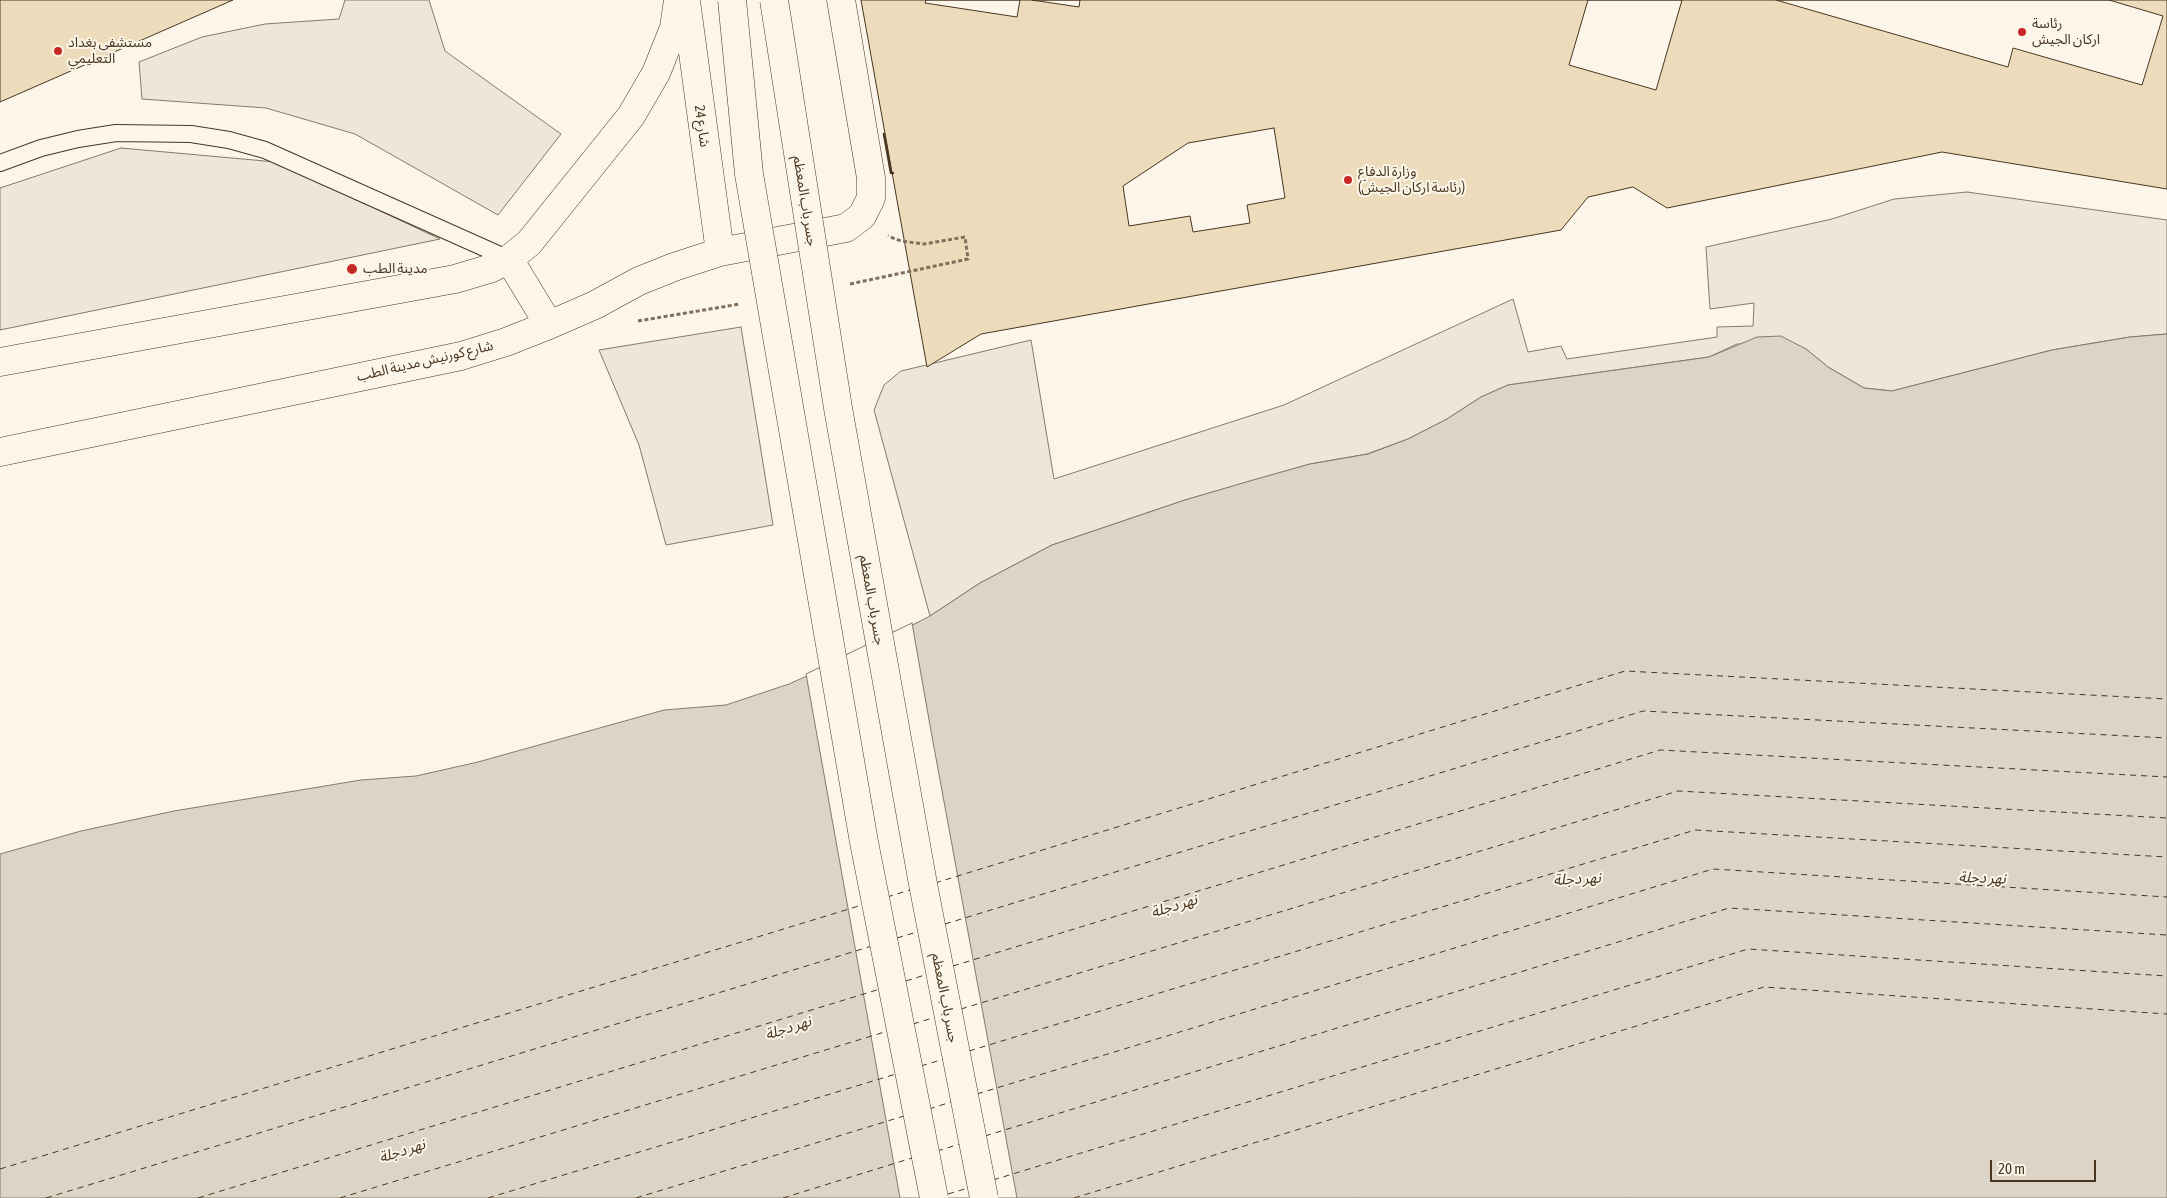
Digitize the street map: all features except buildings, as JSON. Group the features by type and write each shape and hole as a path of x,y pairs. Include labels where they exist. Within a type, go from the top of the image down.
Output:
{"main road":[{"path":"0,362 455,279 474,275 509,259 529,243 632,116 656,73 674,28 678,0"},
{"name":"شارع 24","path":"686,0 720,252"},
{"path":"732,0 749,174 770,299 864,842 934,1198"},
{"name":"جسر باب المعظم","path":"774,0 838,408 922,874 984,1198"},
{"path":"842,0 872,178 871,198 862,216"},
{"name":"شارع كورنيش مدينة الطب","path":"0,452 461,356 506,342 549,325 595,305 639,281 720,252 846,228 862,216"},
{"path":"509,259 549,325"}],"lane":[{"path":"0,163 51,146 116,133 192,134 229,140 266,150 509,259"}],"path":[{"path":"819,290 968,259 965,237 924,244 901,241 880,231 862,216"},
{"path":"634,321 770,299"}],"shaded area":[{"path":"345,0 429,0 445,51 561,134 498,215 355,134 266,108 142,99 139,62 202,37 265,24 339,19"},
{"path":"121,148 276,162 440,239 0,330 0,188"},
{"path":"1967,192 2167,220 2167,334 2130,337 2052,350 1892,391 1864,388 1828,367 1806,349 1737,344 1709,357 1508,385 1481,397 1447,419 1408,439 1367,454 1310,464 1185,500 1052,545 980,583 930,616 874,410 884,385 901,371 1031,340 1054,479 1284,405 1513,299 1528,352 1561,346 1567,359 1717,337 1717,327 1753,326 1754,303 1710,309 1706,247 1832,219 1894,199"},
{"path":"741,327 773,525 666,545 639,445 599,350"}],"water":[{"name":"نهر دجلة","path":"2167,334 2167,1198 0,1198 0,854 81,831 174,811 361,780 416,776 478,762 664,710 726,705 789,684 858,653 930,616 980,583 1052,545 1185,500 1253,480 1310,464 1368,454 1408,439 1447,419 1481,397 1508,385 1709,357 1757,337 1781,336 1806,349 1828,367 1864,388 1892,391 2052,350 2130,337"}],"pier":[{"path":"912,623 1017,1198 900,1198 806,674"}],"ferry route":[{"path":"935,883 1625,671 2167,699"},
{"path":"945,924 1643,711 2167,738"},
{"path":"953,966 1660,750 2167,777"},
{"path":"961,1009 1678,791 2167,818"},
{"path":"969,1051 1695,830 2167,857"},
{"path":"977,1094 1713,869 2167,897"},
{"path":"887,897 910,890"},
{"path":"0,1169 862,905"},
{"path":"985,1136 1729,908 2167,935"},
{"path":"897,938 920,931"},
{"path":"46,1198 872,946"},
{"path":"993,1180 1748,949 2167,976"},
{"path":"906,981 928,974"},
{"path":"1074,1198 1764,987 2167,1014"},
{"path":"198,1198 880,989"},
{"path":"913,1024 936,1017"},
{"path":"340,1198 888,1031"},
{"path":"921,1066 944,1059"},
{"path":"488,1198 896,1074"},
{"path":"929,1109 951,1102"},
{"path":"636,1198 904,1116"},
{"path":"937,1151 960,1144"},
{"path":"783,1198 912,1158"},
{"path":"948,1194 968,1188"}],"wall":[{"path":"884,134 891,173 893,173"}],"place":[{"name":"رئاسة اركان الجيش","path":"2022,32"},
{"name":"مستشفى بغداد التعليمي","path":"58,51"},
{"name":"وزارة الدفاع (رئاسة اركان الجيش)","path":"1348,180"},
{"name":"مدينة الطب","path":"352,269"}]}
